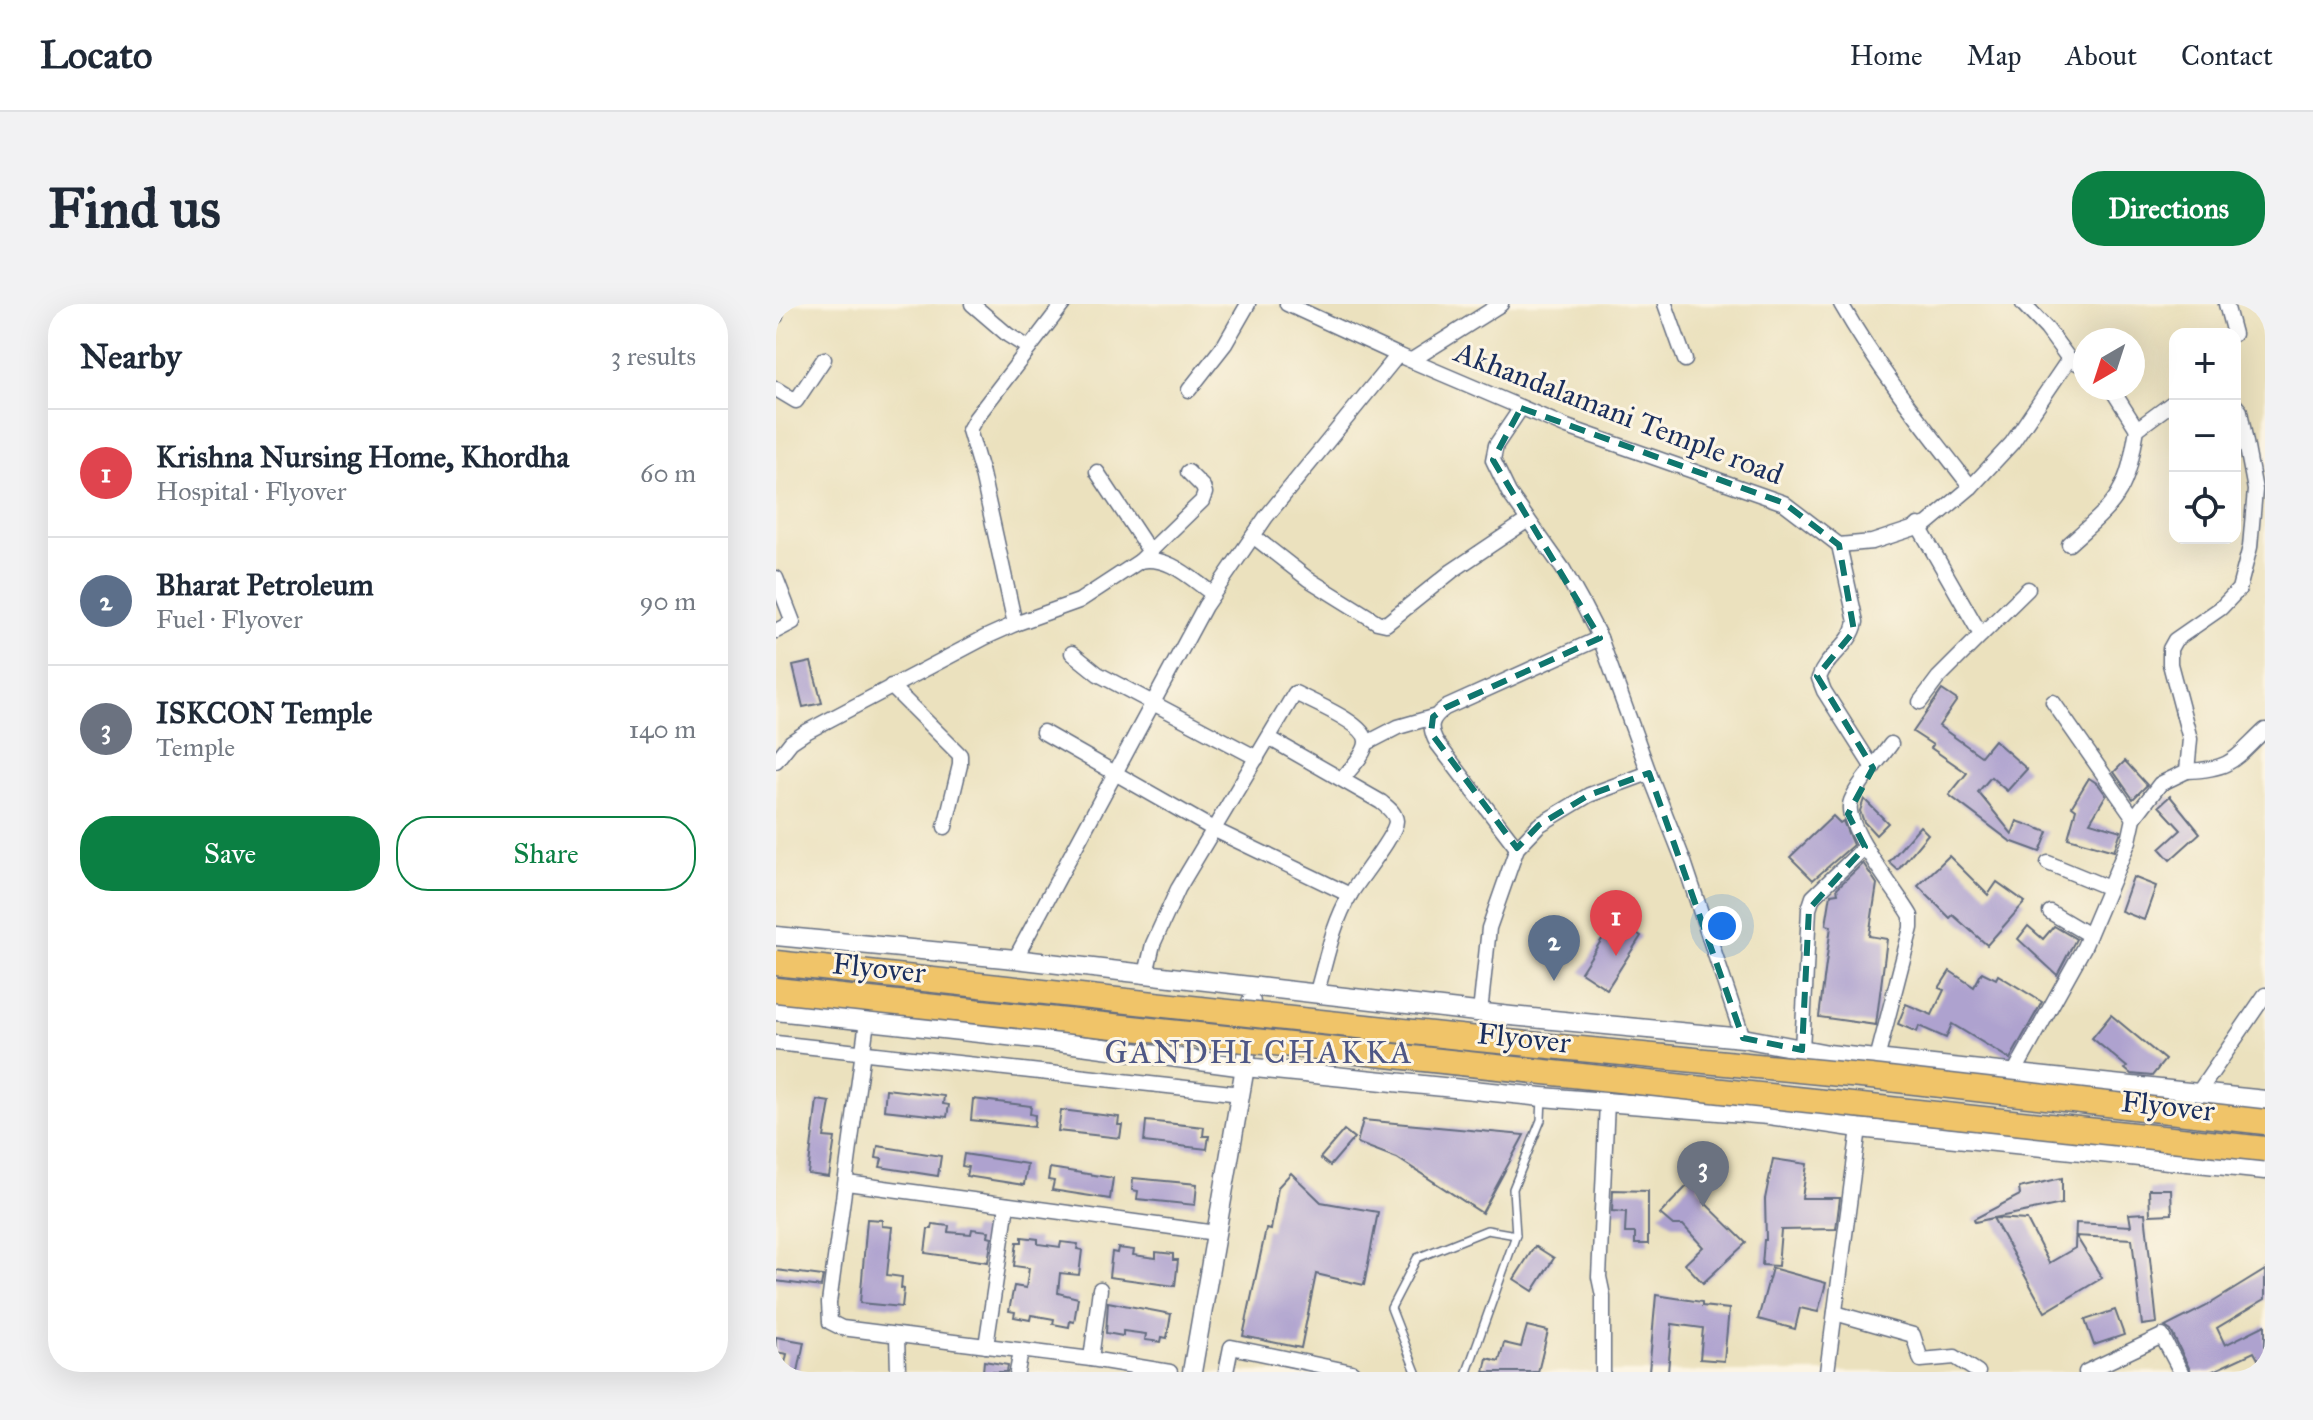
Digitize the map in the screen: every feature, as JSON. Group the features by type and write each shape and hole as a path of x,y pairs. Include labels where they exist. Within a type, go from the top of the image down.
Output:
{"highway":[{"name":"Flyover","path":"776,963 1478,1039 1871,1077 2265,1122"},
{"name":"Flyover","path":"776,990 2265,1149"}],"street":[{"path":"776,316 778,304"},
{"path":"972,304 1008,335 1029,348"},
{"path":"1015,624 982,474 969,430 1063,304"},
{"path":"1189,390 1239,323 1248,304"},
{"name":"Akhandalamani Temple road","path":"1287,304 1567,427 1784,503 1839,545"},
{"path":"1015,959 1113,773 1213,594 1253,536 1405,358 1501,304"},
{"path":"1665,304 1685,360"},
{"path":"1841,304 1862,341 1908,407 1971,487"},
{"path":"2023,304 2073,361"},
{"path":"2226,304 2233,328"},
{"path":"776,389 796,401 824,359"},
{"path":"1873,768 1824,691 1819,678 1824,667 1854,631 1856,622 1839,545 1872,542 1927,524 1971,487 2012,443 2069,359"},
{"path":"2119,400 2137,429"},
{"path":"2069,544 2110,506 2120,491 2137,429 2169,405"},
{"path":"1521,408 1496,445 1493,460 1499,476 1563,569 1600,638 1684,862 1743,1038"},
{"path":"2187,771 2190,739 2170,664 2170,649 2175,640 2221,608 2239,589 2250,547 2258,468 2241,414"},
{"path":"1097,472 1145,556 1171,565 1213,594"},
{"path":"776,761 791,742 806,732 1015,624 1079,601 1145,556 1202,501 1205,493 1203,487 1188,472"},
{"path":"1253,536 1308,579 1377,622 1386,624 1452,571 1528,520"},
{"path":"1918,525 1981,635"},
{"path":"776,578 793,622 776,631"},
{"path":"1920,702 1938,678 2028,589"},
{"path":"1342,779 1367,743 1398,727 1433,717 1445,708 1600,638"},
{"path":"1072,653 1098,674 1257,758"},
{"path":"891,686 960,755 945,827"},
{"path":"1146,974 1163,920 1295,693 1356,725 1365,734 1367,743"},
{"path":"2053,702 2134,818"},
{"path":"1433,717 1430,728 1437,743 1517,848"},
{"path":"2014,1073 2089,935 2129,841 2134,818 2160,784 2187,771 2224,766 2237,759 2265,730"},
{"path":"1043,732 1215,830 1350,895"},
{"path":"1269,738 1381,802 1392,811 1396,822 1339,918 1316,995"},
{"path":"1877,1059 1911,928 1911,916 1865,847 1848,814 1851,801 1891,744"},
{"path":"1480,1013 1489,928 1517,848 1539,825 1589,795 1649,773"},
{"path":"1802,1050 1809,909 1813,897 1821,888 1865,847"},
{"path":"2048,863 2109,888"},
{"path":"2050,912 2089,935"},
{"path":"776,936 1015,959 1480,1013 1743,1038 1802,1050 1877,1059 2265,1100"},
{"path":"1192,1372 1241,1094 1253,987"},
{"path":"2198,1093 2265,995"},
{"path":"776,1011 1044,1040 1245,1067 1542,1097 1769,1115 1859,1128 2265,1170"},
{"path":"867,1021 829,1303 830,1322 842,1328 1170,1372"},
{"path":"776,1043 1241,1094"},
{"path":"1603,1372 1603,1296 1599,1277 1607,1102"},
{"path":"1827,1372 1859,1128"},
{"path":"847,1183 1216,1233"},
{"path":"986,1346 1007,1205"},
{"path":"1099,1364 1100,1289"},
{"path":"1835,1313 1913,1335 1921,1360 1955,1357 1978,1372"},
{"path":"897,1335 898,1372"},
{"path":"2086,1372 2162,1336 2181,1372"},
{"path":"1226,1372 1231,1347 1352,1372"},
{"path":"1017,1372 1021,1351"}],"lane":[{"path":"1467,1372 1516,1235 1513,1189 1541,1120 1542,1097"},
{"path":"1416,1372 1391,1308 1417,1258 1487,1230 1516,1235"}],"highlighted area":[{"path":"1521,408 1784,503 1839,545 1854,631 1817,676 1873,768 1848,814 1865,847 1809,909 1802,1050 1743,1038 1649,773 1589,795 1539,825 1517,848 1431,733 1433,717 1445,708 1600,638 1493,460"}],"building":[{"path":"811,662 822,703 803,707 793,666"},
{"path":"1942,690 1957,700 1939,726 1981,756 1994,740 2027,769 2007,791 1991,777 1978,792 2012,834 2017,821 2048,832 2040,852 2010,841 1949,795 1967,773 1913,732"},
{"path":"2125,761 2147,785 2133,799 2114,772"},
{"path":"2089,778 2106,795 2090,822 2121,831 2114,851 2068,838 2076,809 2072,806"},
{"path":"2170,796 2200,833 2170,860 2160,849 2181,830 2159,806"},
{"path":"1864,799 1888,823 1876,835 1864,822 1860,811"},
{"path":"1833,816 1840,823 1843,821 1853,845 1813,880 1790,857"},
{"path":"1920,826 1928,834 1898,870 1889,862"},
{"path":"1949,856 1988,895 1997,882 2025,902 1987,945 1953,915 1950,918 1918,886"},
{"path":"1863,863 1877,884 1869,936 1887,939 1876,1025 1819,1017 1831,926 1826,925 1831,894 1838,893 1837,888"},
{"path":"2133,877 2156,886 2144,920 2121,911"},
{"path":"1615,919 1641,936 1607,989 1581,972"},
{"path":"2028,926 2043,939 2054,926 2076,939 2057,975 2018,939"},
{"path":"1950,971 1974,987 1982,972 1996,979 1998,975 2042,1002 2010,1059 1952,1024 1946,1038 1919,1026 1917,1032 1898,1024 1906,1004 1932,1015 1944,990 1939,988"},
{"path":"2111,1015 2165,1060 2152,1076 2131,1074 2125,1069 2127,1067 2092,1038"},
{"path":"886,1089 944,1096 943,1104 949,1105 947,1117 884,1110"},
{"path":"973,1099 1031,1106 1030,1114 1035,1115 1034,1127 971,1120"},
{"path":"817,1100 830,1102 824,1137 835,1138 829,1177 808,1174"},
{"path":"1061,1110 1119,1117 1118,1125 1122,1125 1120,1138 1058,1131"},
{"path":"1363,1120 1524,1135 1482,1213 1397,1158 1357,1143"},
{"path":"1146,1121 1204,1127 1203,1136 1209,1136 1207,1149 1144,1142"},
{"path":"1344,1130 1354,1138 1330,1166 1320,1158"},
{"path":"878,1146 941,1156 938,1176 880,1167 882,1159 876,1158"},
{"path":"964,1154 1027,1164 1024,1185 966,1176 968,1167 962,1166"},
{"path":"1773,1159 1807,1164 1802,1198 1840,1198 1836,1229 1781,1230 1778,1266 1762,1265 1766,1240 1765,1199"},
{"path":"1690,1163 1705,1167 1698,1187 1705,1194 1704,1202 1746,1243 1703,1283 1685,1264 1703,1247 1683,1225 1673,1225 1660,1214 1689,1184"},
{"path":"1050,1168 1113,1178 1110,1199 1052,1190 1054,1181 1048,1180"},
{"path":"1291,1173 1321,1202 1378,1212 1364,1285 1316,1274 1301,1348 1243,1336 1266,1229 1271,1230 1278,1187"},
{"path":"1133,1178 1197,1184 1195,1205 1137,1199 1138,1191 1132,1190"},
{"path":"2062,1178 2062,1204 1994,1218 2027,1220 2049,1263 2075,1248 2076,1223 2131,1226 2129,1214 2145,1213 2157,1323 2142,1325 2132,1239 2076,1236 2102,1278 2045,1312 1993,1218 1975,1222 1974,1219 2020,1195 2019,1188"},
{"path":"2149,1189 2171,1189 2172,1214 2150,1215"},
{"path":"1613,1190 1648,1191 1648,1244 1635,1244 1635,1233 1625,1233 1626,1212 1612,1211"},
{"path":"867,1219 882,1220 882,1226 892,1227 887,1275 902,1277 902,1307 860,1303"},
{"path":"933,1224 949,1226 948,1232 971,1234 972,1229 989,1231 988,1236 992,1237 988,1262 925,1253 928,1229 932,1229"},
{"path":"1022,1237 1038,1239 1038,1244 1060,1247 1061,1242 1078,1244 1077,1249 1082,1250 1079,1275 1060,1273 1058,1293 1078,1298 1074,1322 1070,1321 1069,1327 1053,1324 1054,1319 1031,1315 1030,1320 1014,1317 1015,1312 1009,1311 1014,1286 1026,1288 1029,1268 1014,1266 1017,1242 1022,1242"},
{"path":"1535,1246 1554,1258 1533,1291 1514,1279"},
{"path":"1118,1248 1134,1250 1133,1255 1156,1258 1156,1252 1173,1254 1173,1260 1178,1260 1175,1286 1109,1277 1112,1252 1117,1253"},
{"path":"1772,1268 1826,1283 1818,1312 1800,1308 1795,1329 1758,1319"},
{"path":"776,1270 823,1276 821,1287 776,1281"},
{"path":"2265,1270 2265,1299 2217,1328 2225,1345 2265,1325 2265,1372 2254,1352 2211,1372 2191,1372 2171,1331 2165,1327 2205,1307"},
{"path":"1656,1295 1729,1309 1724,1361 1700,1359 1703,1328 1672,1324 1668,1372 1649,1372"},
{"path":"1108,1302 1171,1314 1167,1338 1162,1337 1161,1342 1145,1340 1146,1334 1123,1331 1123,1336 1106,1333"},
{"path":"2115,1310 2124,1335 2094,1345 2085,1320"},
{"path":"1527,1326 1548,1331 1538,1372 1484,1372 1487,1358 1499,1361 1504,1343 1521,1347"},
{"path":"776,1337 804,1342 798,1372 783,1372 787,1354 776,1352"},
{"path":"984,1361 1008,1365 1007,1372 983,1372"}],"place":[{"name":"Krishna Nursing Home, Khordha","path":"1616,956"},
{"name":"Bharat Petroleum","path":"1554,981"},
{"name":"ISKCON Temple","path":"1703,1207"}],"district":[{"name":"GANDHI CHAKKA","path":"1259,1052"}]}
